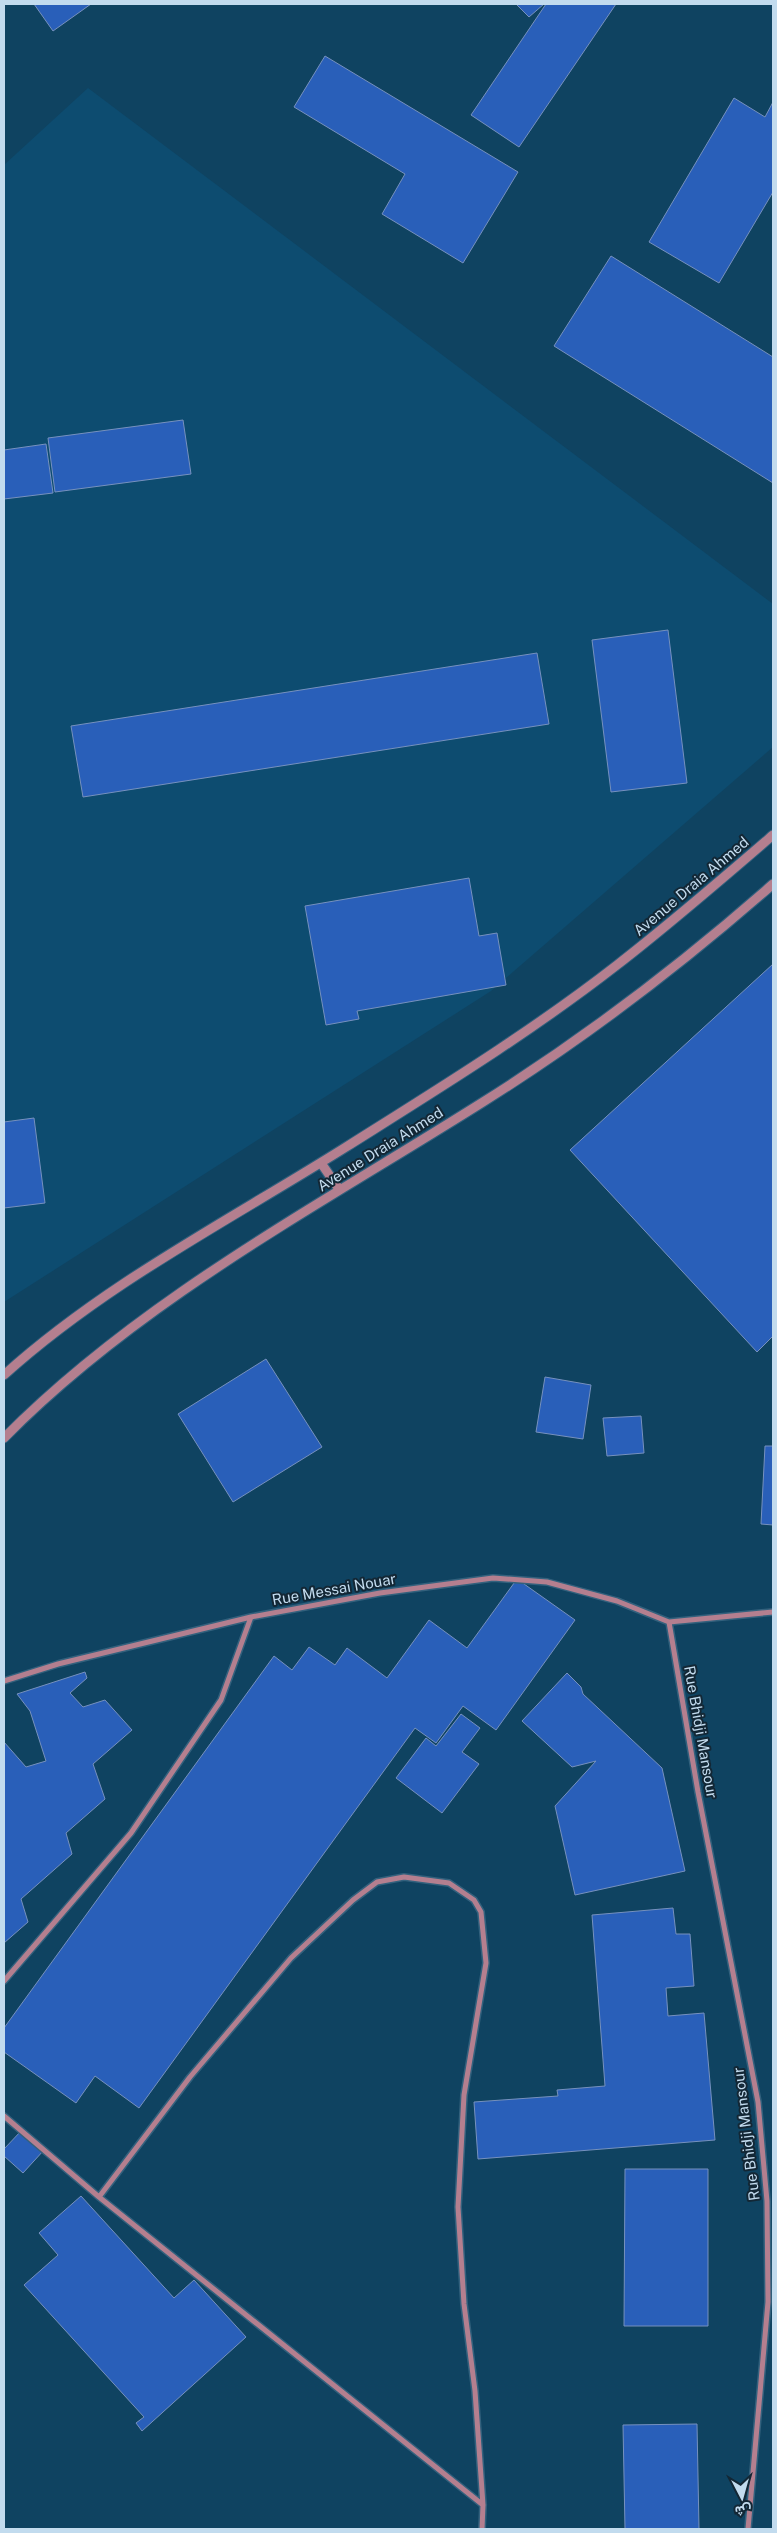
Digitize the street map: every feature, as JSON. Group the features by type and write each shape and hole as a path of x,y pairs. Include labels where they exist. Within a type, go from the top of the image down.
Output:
{"street":[{"name":"Avenue Draia Ahmed","path":"4,1375 29,1352 119,1287 321,1163 486,1058 600,978 773,835"},
{"name":"Avenue Draia Ahmed","path":"4,1438 46,1396 155,1311 339,1189 485,1101 615,1011 706,942 773,884"},
{"path":"321,1163 339,1189"},
{"name":"Rue Messai Nouar","path":"4,1681 58,1664 251,1617 380,1593 493,1578 547,1582 617,1601 669,1622"},
{"path":"669,1622 773,1612"},
{"path":"4,1982 131,1833 221,1700 251,1617"},
{"name":"Rue Bhidji Mansour","path":"669,1622 698,1792 758,2102 767,2201 768,2302 748,2529"},
{"path":"99,2197 190,2077 291,1958 353,1900 377,1882 404,1877 449,1883 474,1900 481,1912 486,1963 464,2095 458,2207 464,2304 475,2392 483,2505 482,2529"},
{"path":"4,2116 99,2197 483,2505"}],"shaded area":[{"path":"88,88 773,604 773,747 491,991 4,1302 4,165"}],"building":[{"path":"34,4 91,4 53,31"},
{"path":"516,4 544,4 529,17"},
{"path":"546,4 616,4 519,147 471,115"},
{"path":"325,56 518,172 463,263 382,214 405,174 294,107"},
{"path":"734,98 765,117 773,102 773,192 719,283 649,242"},
{"path":"611,256 773,357 773,483 554,346"},
{"path":"183,420 191,474 55,492 48,438"},
{"path":"46,444 53,493 4,499 4,450"},
{"path":"668,630 687,783 611,792 592,640"},
{"path":"537,653 549,724 83,797 71,726"},
{"path":"469,878 479,936 497,933 506,985 357,1011 359,1019 326,1025 305,906"},
{"path":"773,964 773,1336 757,1352 570,1150"},
{"path":"34,1118 45,1203 4,1208 4,1122"},
{"path":"266,1359 322,1447 233,1502 178,1414"},
{"path":"545,1377 591,1385 583,1439 536,1432"},
{"path":"641,1416 644,1453 607,1456 603,1418"},
{"path":"765,1446 773,1446 773,1525 761,1524"},
{"path":"517,1579 575,1620 496,1730 463,1706 436,1743 415,1728 139,2108 95,2076 76,2103 4,2052 4,2028 274,1656 292,1670 309,1647 335,1665 347,1648 387,1678 429,1620 467,1648"},
{"path":"85,1672 87,1678 70,1693 83,1707 105,1700 132,1730 93,1764 105,1799 66,1833 72,1854 21,1899 28,1922 4,1943 4,1742 26,1767 46,1761 30,1711 17,1694"},
{"path":"567,1673 581,1687 583,1694 662,1768 685,1871 575,1895 555,1806 596,1761 572,1767 522,1721"},
{"path":"461,1714 480,1728 462,1752 479,1764 442,1813 396,1778 426,1738 436,1746"},
{"path":"673,1908 676,1934 690,1934 694,1986 666,1988 668,2016 704,2013 715,2140 478,2159 474,2102 558,2096 557,2090 605,2086 592,1915"},
{"path":"22,2130 44,2150 23,2173 4,2156 4,2149"},
{"path":"625,2169 708,2169 708,2326 624,2326"},
{"path":"81,2196 174,2298 194,2280 246,2337 142,2431 136,2423 144,2417 24,2285 58,2255 39,2233"},
{"path":"697,2424 699,2529 625,2529 623,2425"}]}
